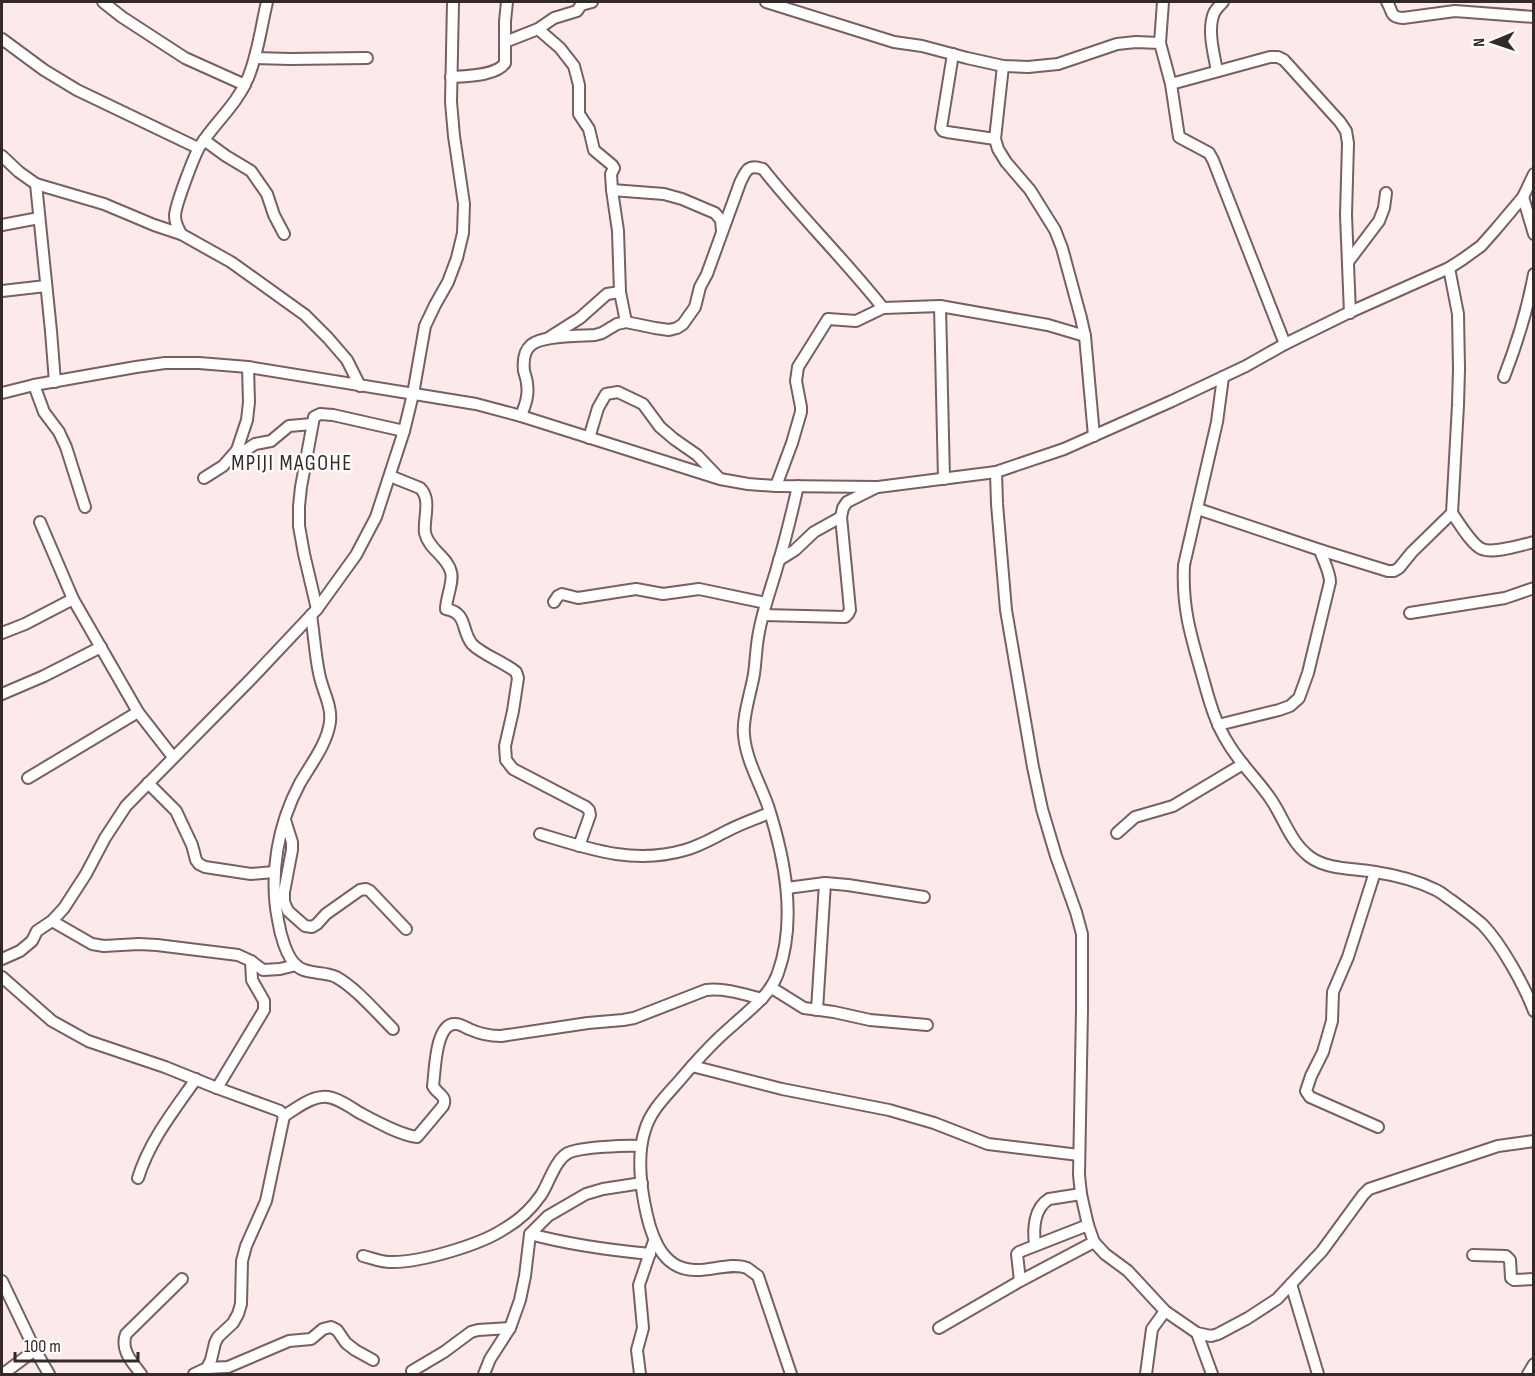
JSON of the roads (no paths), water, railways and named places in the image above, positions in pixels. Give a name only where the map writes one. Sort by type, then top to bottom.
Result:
[{"type":"street","points":[[103,2],[185,58],[245,85]]},
{"type":"street","points":[[181,234],[176,225],[175,213],[201,144],[245,85],[255,58],[267,2]]},
{"type":"street","points":[[2,959],[20,951],[32,941],[37,931],[52,921],[64,908],[126,806],[314,612],[356,555],[376,517],[414,393],[425,326],[448,282],[463,233],[464,204],[451,102],[453,2]]},
{"type":"street","points":[[451,78],[494,72],[505,63],[507,2]]},
{"type":"street","points":[[505,42],[538,28],[554,18],[577,10],[581,5],[592,2]]},
{"type":"street","points":[[766,2],[894,42],[922,46],[1003,66],[1028,67],[1058,64],[1117,44],[1160,43]]},
{"type":"street","points":[[1163,2],[1160,43],[1171,84],[1179,137],[1209,153],[1214,160],[1285,344]]},
{"type":"street","points":[[1217,71],[1212,23],[1214,14],[1223,2]]},
{"type":"street","points":[[1386,2],[1392,14],[1397,18],[1455,11],[1533,17]]},
{"type":"street","points":[[538,28],[560,48],[574,66],[579,85],[579,114],[589,129],[594,150],[614,168],[611,174],[612,190],[618,231],[620,292],[626,322]]},
{"type":"street","points":[[2,39],[44,70],[77,90],[201,144],[251,171],[267,194],[284,234]]},
{"type":"street","points":[[952,54],[941,128],[947,132],[995,139]]},
{"type":"street","points":[[1171,84],[1270,57],[1278,57],[1284,60],[1340,122],[1346,131],[1348,143],[1346,215],[1350,313]]},
{"type":"street","points":[[255,58],[367,58]]},
{"type":"street","points":[[1003,66],[995,139],[1006,162],[1030,190],[1055,230],[1062,248],[1085,336],[1094,436]]},
{"type":"street","points":[[2,156],[36,184],[104,204],[181,234],[231,262],[305,315],[347,360],[360,386]]},
{"type":"street","points":[[547,339],[595,335],[626,322],[669,330],[683,324],[695,307],[700,287],[745,172],[749,168],[756,167],[763,169],[802,217],[834,249],[883,308]]},
{"type":"street","points":[[2,393],[136,367],[165,363],[199,363],[248,367],[476,404],[720,479],[748,484],[878,487],[996,472],[1064,449],[1094,436],[1246,366],[1285,344],[1380,298],[1449,268],[1481,246],[1517,206],[1533,174]]},
{"type":"street","points":[[36,184],[55,382]]},
{"type":"street","points":[[612,190],[664,194],[708,209],[721,220],[722,231]]},
{"type":"street","points":[[1348,262],[1378,220],[1384,208],[1386,193]]},
{"type":"street","points":[[1523,197],[1533,234]]},
{"type":"street","points":[[2,225],[39,218]]},
{"type":"street","points":[[1449,268],[1458,314],[1459,369],[1452,513],[1475,544],[1483,550],[1533,542]]},
{"type":"street","points":[[1504,377],[1520,334],[1529,302],[1533,274]]},
{"type":"street","points":[[2,291],[46,286]]},
{"type":"street","points":[[521,416],[528,397],[524,364],[526,352],[530,346],[547,339],[580,318],[607,294],[620,292]]},
{"type":"street","points":[[777,486],[801,412],[796,381],[798,368],[828,320],[856,321],[883,308],[940,306],[1048,324],[1085,336]]},
{"type":"street","points":[[940,306],[944,479]]},
{"type":"street","points":[[204,478],[223,466],[237,450],[247,420],[248,367]]},
{"type":"street","points":[[1223,377],[1217,422],[1184,565],[1185,606],[1189,628],[1218,726],[1228,745],[1259,782],[1294,840],[1310,857],[1322,864],[1375,872],[1437,890],[1483,926],[1497,943],[1531,996],[1533,1011]]},
{"type":"street","points":[[34,385],[44,412],[59,432],[66,447],[85,507]]},
{"type":"street","points":[[589,438],[598,408],[606,394],[618,393],[643,404],[660,427],[698,455],[720,479]]},
{"type":"street","points":[[393,1029],[344,982],[332,975],[304,970],[296,965],[281,935],[275,906],[274,872],[279,839],[285,820],[299,786],[326,738],[330,723],[330,708],[319,674],[314,612],[299,526],[298,506],[312,423],[316,415],[333,414],[404,431]]},
{"type":"street","points":[[237,450],[246,450],[255,444],[271,441],[289,426],[312,423]]},
{"type":"street","points":[[996,472],[1006,610],[1033,766],[1042,809],[1082,934],[1082,1078],[1078,1155],[1081,1194],[1094,1242],[1105,1254],[1128,1271],[1165,1311],[1197,1333],[1211,1336],[1231,1328],[1277,1299],[1322,1251],[1363,1195],[1370,1189],[1498,1146],[1533,1141]]},
{"type":"street","points":[[390,476],[420,488],[424,492],[426,498],[425,533],[434,550],[448,564],[452,572],[446,609],[456,611],[473,645],[516,672],[518,678],[505,746],[506,760],[513,769],[589,810],[590,815],[579,846]]},
{"type":"street","points":[[791,1374],[758,1276],[747,1268],[737,1266],[685,1269],[670,1261],[661,1252],[654,1241],[644,1202],[641,1146],[649,1119],[658,1106],[723,1033],[772,988],[785,945],[787,888],[770,813],[749,757],[744,725],[759,631],[780,560],[798,486]]},
{"type":"street","points":[[763,615],[845,617],[848,614],[850,610],[841,517],[843,508],[847,502],[878,487]]},
{"type":"street","points":[[1198,510],[1388,571],[1399,568],[1452,513]]},
{"type":"street","points":[[780,560],[795,550],[814,532],[841,517]]},
{"type":"street","points":[[40,522],[73,599],[138,712],[173,757]]},
{"type":"street","points":[[1218,726],[1279,710],[1290,706],[1299,698],[1308,673],[1330,582],[1320,550]]},
{"type":"street","points":[[1410,613],[1505,598],[1533,588]]},
{"type":"street","points":[[554,602],[562,594],[578,598],[636,589],[663,594],[699,589],[766,603]]},
{"type":"street","points":[[2,633],[25,624],[73,599]]},
{"type":"street","points":[[2,694],[101,647]]},
{"type":"street","points":[[28,778],[138,712]]},
{"type":"street","points":[[1117,833],[1135,818],[1173,806],[1243,764]]},
{"type":"street","points":[[148,783],[176,811],[199,864],[250,874],[274,872]]},
{"type":"street","points":[[540,834],[609,854],[640,857],[686,850],[770,813]]},
{"type":"street","points":[[285,820],[292,842],[284,892],[284,902],[288,911],[306,926],[312,927],[360,890],[366,889],[406,929]]},
{"type":"street","points":[[1375,872],[1348,957],[1333,992],[1332,1021],[1323,1052],[1306,1091],[1310,1097],[1378,1127]]},
{"type":"street","points":[[787,888],[825,883],[924,897]]},
{"type":"street","points":[[817,1010],[825,883]]},
{"type":"street","points":[[52,921],[92,944],[104,946],[157,945],[238,955],[263,970],[296,965]]},
{"type":"street","points":[[217,1088],[264,1010],[264,1001],[252,980],[251,961]]},
{"type":"street","points":[[2,977],[52,1021],[88,1041],[165,1066],[280,1111],[284,1116],[266,1201],[246,1246],[242,1261],[241,1304],[238,1314],[233,1323],[214,1343],[207,1368]]},
{"type":"street","points":[[772,988],[804,1008],[870,1020],[927,1025]]},
{"type":"street","points":[[284,1116],[313,1099],[324,1096],[339,1101],[384,1125],[417,1137],[445,1102],[433,1086],[437,1046],[448,1025],[457,1024],[489,1036],[501,1036],[634,1018],[706,990],[717,989],[762,999]]},
{"type":"street","points":[[692,1066],[782,1089],[889,1110],[934,1123],[988,1144],[1078,1155]]},
{"type":"street","points":[[138,1178],[150,1146],[196,1079]]},
{"type":"street","points":[[363,1256],[387,1262],[410,1261],[479,1241],[504,1230],[524,1214],[541,1195],[561,1159],[569,1153],[615,1146],[641,1146]]},
{"type":"street","points":[[484,1374],[490,1359],[510,1328],[520,1300],[530,1234],[548,1216],[586,1194],[642,1183]]},
{"type":"street","points":[[1035,1244],[1034,1224],[1045,1202],[1049,1199],[1081,1194]]},
{"type":"street","points":[[1020,1281],[1017,1254],[1035,1244],[1088,1225]]},
{"type":"street","points":[[530,1234],[604,1250],[650,1254]]},
{"type":"street","points":[[640,1374],[638,1350],[643,1328],[639,1285],[654,1241]]},
{"type":"street","points":[[939,1328],[1094,1242]]},
{"type":"street","points":[[1473,1256],[1506,1256],[1510,1260],[1511,1278],[1514,1280],[1533,1279]]},
{"type":"street","points":[[141,1374],[126,1352],[123,1341],[126,1334],[182,1279]]},
{"type":"street","points":[[2,1281],[49,1374]]},
{"type":"street","points":[[1291,1284],[1318,1374]]},
{"type":"street","points":[[1146,1374],[1152,1329],[1165,1311]]},
{"type":"street","points":[[194,1374],[207,1368],[228,1367],[289,1341],[310,1339],[331,1327],[337,1330],[346,1343],[355,1350],[374,1360]]},
{"type":"street","points":[[412,1371],[471,1332],[510,1328]]},
{"type":"street","points":[[1197,1333],[1212,1374]]},
{"type":"street","points":[[3,1374],[35,1350]]},
{"type":"street","points":[[1528,1374],[1533,1364]]},
{"type":"district","name":"MPIJI MAGOHE","points":[[292,463]]}]
